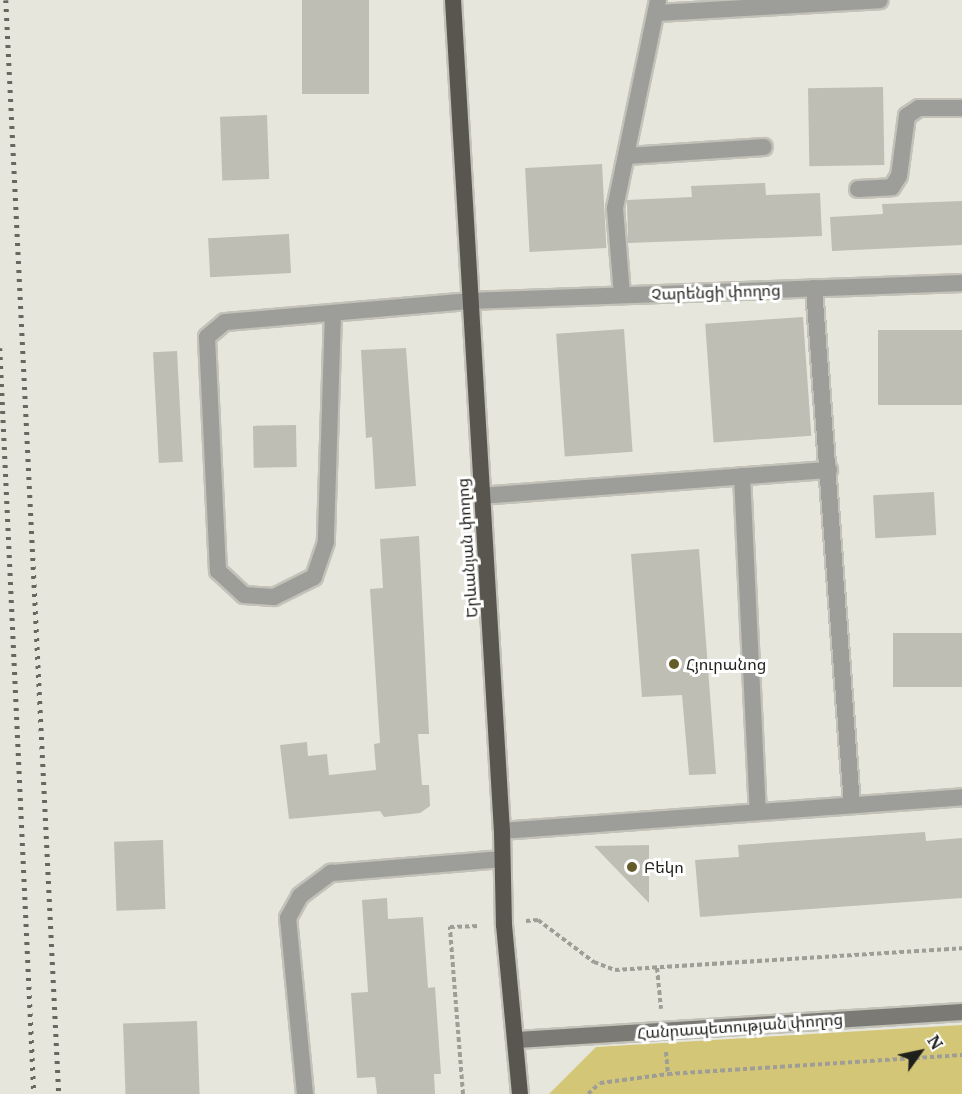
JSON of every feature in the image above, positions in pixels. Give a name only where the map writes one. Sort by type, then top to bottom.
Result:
[{"type":"highway","name":"Երևանյան փողոց","points":[[453,0],[502,831],[500,859],[504,925],[517,1040],[520,1094]]},
{"type":"main road","name":"Հանրապետության փողոց","points":[[517,1040],[962,1012]]},
{"type":"street","points":[[622,295],[615,208],[628,156],[658,7],[880,0]]},
{"type":"street","points":[[858,189],[892,187],[899,176],[907,116],[919,108],[962,108]]},
{"type":"street","points":[[628,156],[764,147]]},
{"type":"street","name":"Չարենցի փողոց","points":[[333,313],[326,542],[314,577],[273,597],[244,595],[218,571],[207,338],[225,322],[469,301],[962,283]]},
{"type":"street","points":[[814,288],[852,806]]},
{"type":"street","points":[[481,496],[829,470]]},
{"type":"street","points":[[742,476],[758,812]]},
{"type":"street","points":[[502,831],[962,797]]},
{"type":"street","points":[[305,1094],[288,918],[300,896],[332,873],[500,859]]},
{"type":"path","points":[[463,1094],[450,927],[504,925],[538,920],[594,962],[615,970],[962,948]]},
{"type":"path","points":[[588,1094],[600,1083],[668,1074],[962,1055]]},
{"type":"shaded area","points":[[962,1025],[962,1094],[549,1094],[596,1047]]},
{"type":"building","points":[[302,0],[369,0],[369,94],[302,94]]},
{"type":"building","points":[[883,87],[884,165],[809,166],[808,88]]},
{"type":"building","points":[[267,115],[269,179],[222,181],[220,117]]},
{"type":"building","points":[[602,164],[606,248],[530,252],[525,168]]},
{"type":"building","points":[[765,183],[766,195],[820,193],[822,236],[628,243],[627,200],[692,197],[691,186]]},
{"type":"building","points":[[962,201],[962,245],[832,251],[830,217],[883,214],[882,204]]},
{"type":"building","points":[[289,234],[291,273],[210,277],[208,238]]},
{"type":"building","points":[[803,317],[811,436],[714,443],[705,324]]},
{"type":"building","points":[[624,329],[633,452],[565,456],[556,334]]},
{"type":"building","points":[[878,330],[962,330],[962,405],[878,405]]},
{"type":"building","points":[[406,348],[416,486],[375,489],[372,437],[366,438],[361,350]]},
{"type":"building","points":[[177,351],[183,462],[159,463],[153,352]]},
{"type":"building","points":[[296,425],[297,467],[254,468],[253,426]]},
{"type":"building","points":[[934,492],[936,535],[875,538],[873,495]]},
{"type":"building","points":[[419,536],[429,734],[418,734],[422,785],[429,785],[430,806],[420,813],[384,817],[380,811],[289,819],[280,745],[307,742],[308,756],[327,754],[329,775],[376,770],[374,744],[380,743],[370,589],[383,588],[380,539]]},
{"type":"building","name":"Հյուրանոց","points":[[699,549],[716,774],[689,775],[682,695],[642,697],[631,554]]},
{"type":"building","points":[[893,633],[962,633],[962,687],[893,687]]},
{"type":"building","points":[[925,832],[926,841],[962,838],[962,898],[700,917],[695,860],[739,857],[738,845]]},
{"type":"building","points":[[163,840],[165,909],[116,911],[114,842]]},
{"type":"building","name":"Բեկո","points":[[649,845],[649,903],[594,846]]},
{"type":"building","points":[[387,898],[388,919],[423,917],[428,988],[435,987],[441,1074],[434,1074],[435,1094],[377,1094],[375,1077],[357,1078],[351,993],[368,992],[362,900]]},
{"type":"building","points":[[197,1021],[200,1094],[126,1094],[123,1024]]},
{"type":"railway","points":[[6,0],[59,1094]]},
{"type":"railway","points":[[0,348],[34,1094]]},
{"type":"place","name":"Հյուրանոց","points":[[674,664]]},
{"type":"place","name":"Բեկո","points":[[632,867]]}]
